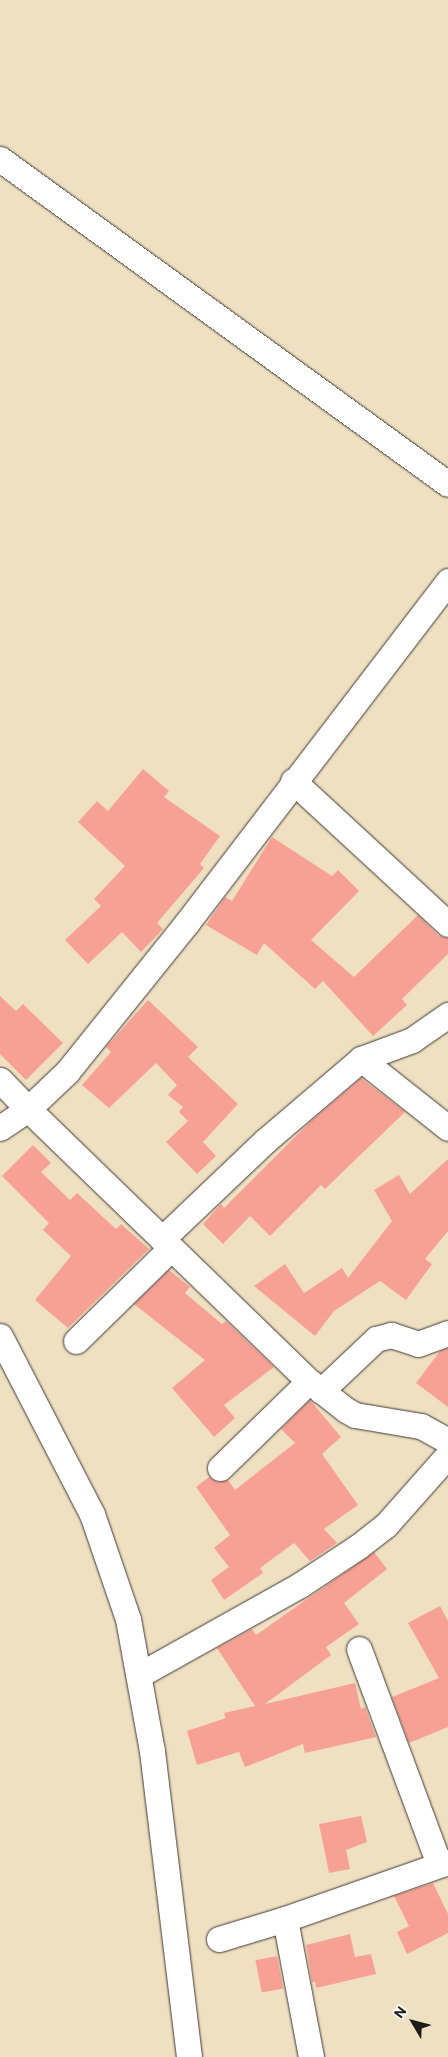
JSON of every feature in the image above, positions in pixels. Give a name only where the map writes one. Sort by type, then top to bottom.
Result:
[{"type":"street","points":[[0,159],[448,484]]},
{"type":"street","points":[[0,1128],[28,1109],[67,1072],[448,581]]},
{"type":"street","points":[[293,782],[448,924]]},
{"type":"street","points":[[76,1341],[265,1141],[361,1059],[412,1040],[448,1015]]},
{"type":"street","points":[[361,1059],[448,1128]]},
{"type":"street","points":[[0,1080],[315,1386],[355,1415],[420,1426],[448,1441]]},
{"type":"street","points":[[220,1468],[315,1386],[376,1339],[391,1335],[418,1344],[448,1333]]},
{"type":"street","points":[[0,1336],[92,1514],[128,1619],[152,1751],[189,2057]]},
{"type":"street","points":[[139,1674],[292,1589],[359,1546],[386,1525],[448,1455]]},
{"type":"street","points":[[219,1939],[285,1919],[444,1863],[358,1649]]},
{"type":"street","points":[[285,1919],[311,2057]]},
{"type":"building","points":[[143,769],[169,791],[164,797],[220,836],[200,864],[204,868],[157,923],[163,929],[141,952],[122,932],[88,964],[65,940],[101,906],[94,899],[125,866],[78,822],[97,801],[108,811]]},
{"type":"building","points":[[272,837],[332,876],[338,870],[359,891],[311,940],[354,977],[418,915],[438,935],[448,939],[448,954],[402,999],[407,1005],[373,1036],[323,981],[315,989],[264,943],[257,955],[206,925],[225,897],[232,901]]},
{"type":"building","points":[[0,996],[16,1011],[23,1004],[63,1043],[26,1080],[0,1054]]},
{"type":"building","points":[[148,1000],[198,1047],[188,1057],[238,1104],[203,1142],[216,1156],[197,1174],[166,1142],[188,1121],[179,1112],[183,1107],[168,1095],[177,1085],[156,1063],[109,1108],[82,1085],[111,1052],[106,1047]]},
{"type":"building","points":[[361,1078],[405,1112],[325,1189],[321,1185],[270,1236],[250,1216],[223,1244],[203,1224],[221,1204],[224,1208],[311,1121]]},
{"type":"building","points":[[33,1145],[51,1163],[41,1172],[70,1200],[77,1193],[116,1229],[121,1224],[149,1249],[68,1328],[35,1300],[71,1256],[43,1230],[49,1223],[2,1176]]},
{"type":"building","points":[[448,1159],[448,1231],[425,1259],[432,1264],[406,1300],[380,1281],[334,1311],[315,1336],[254,1286],[285,1264],[304,1293],[342,1268],[348,1278],[392,1221],[374,1190],[399,1175],[410,1194]]},
{"type":"building","points":[[169,1270],[190,1287],[185,1293],[222,1324],[226,1321],[274,1367],[224,1405],[235,1418],[214,1437],[172,1388],[205,1360],[134,1304]]},
{"type":"building","points":[[448,1348],[448,1407],[416,1383],[440,1351]]},
{"type":"building","points":[[310,1400],[341,1437],[322,1454],[358,1505],[324,1529],[337,1543],[310,1561],[294,1543],[260,1568],[263,1573],[224,1600],[211,1580],[229,1567],[214,1548],[230,1535],[196,1487],[209,1477],[217,1482],[228,1480],[235,1490],[295,1443],[281,1429]]},
{"type":"building","points":[[374,1552],[387,1569],[344,1603],[359,1624],[326,1647],[331,1655],[265,1704],[355,1683],[361,1709],[365,1707],[376,1737],[305,1753],[303,1744],[245,1767],[239,1752],[197,1765],[187,1731],[226,1718],[224,1713],[255,1706],[217,1648],[252,1629],[256,1635]]},
{"type":"building","points":[[440,1606],[448,1621],[448,1727],[409,1743],[392,1697],[439,1678],[408,1623]]},
{"type":"building","points":[[361,1816],[367,1842],[346,1850],[350,1869],[329,1873],[319,1824]]},
{"type":"building","points":[[433,1883],[448,1914],[448,1933],[407,1954],[397,1932],[409,1926],[394,1896]]},
{"type":"building","points":[[350,1934],[355,1957],[371,1954],[376,1974],[316,1988],[315,1982],[312,1982],[306,1945]]},
{"type":"building","points":[[277,1956],[283,1988],[262,1993],[255,1960]]}]
